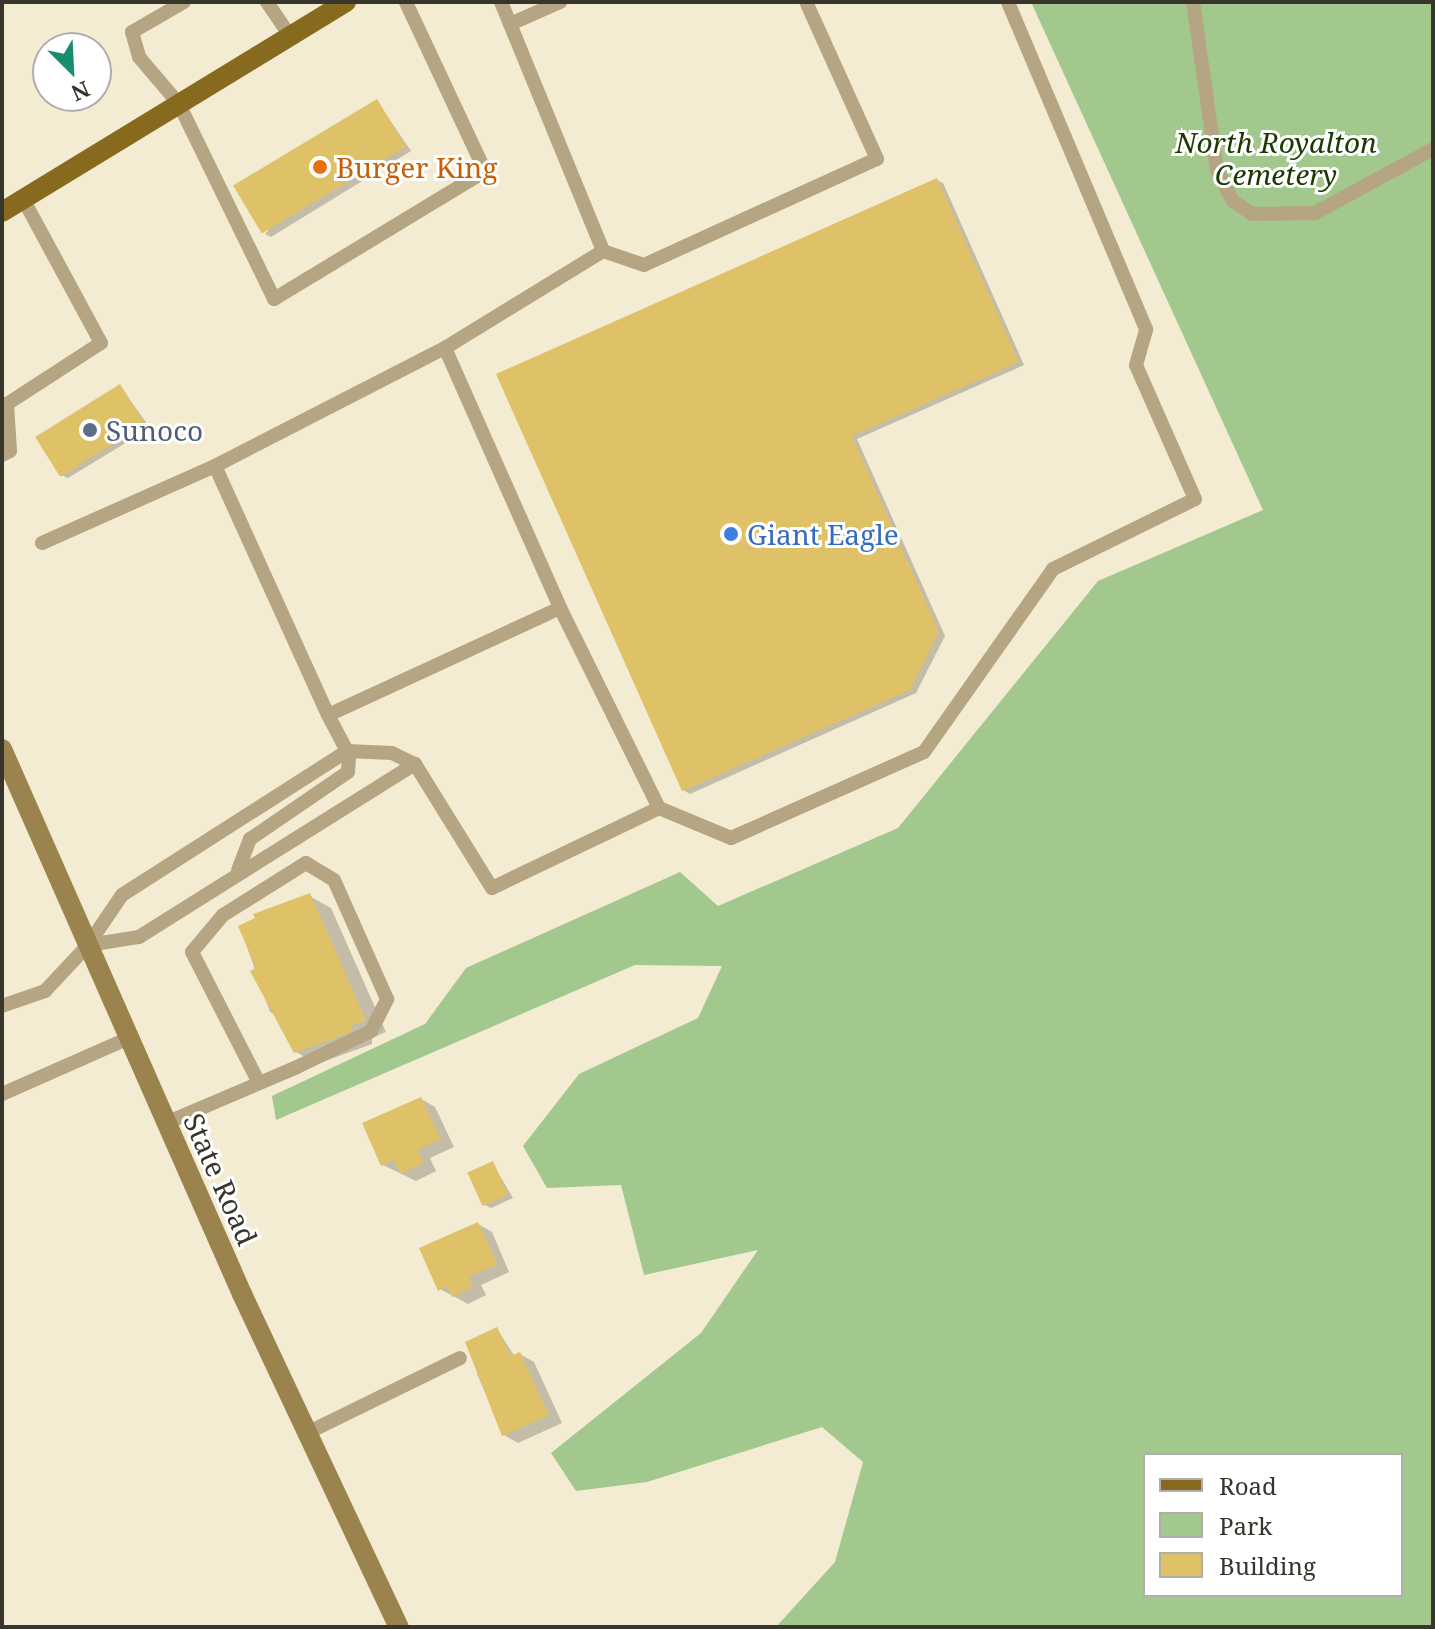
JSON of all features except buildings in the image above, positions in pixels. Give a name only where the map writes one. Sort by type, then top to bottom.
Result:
[{"type":"main road","points":[[2,212],[343,3]]},
{"type":"main road","name":"State Road","points":[[2,749],[166,1123],[399,1627]]},
{"type":"lane","points":[[184,2],[132,32],[139,57],[179,104],[274,299],[485,171],[406,2]]},
{"type":"lane","points":[[267,2],[290,36]]},
{"type":"lane","points":[[501,2],[603,251],[644,265],[877,159],[806,2]]},
{"type":"lane","points":[[510,24],[560,2]]},
{"type":"lane","points":[[445,348],[560,608],[659,808],[731,838],[924,752],[1053,569],[1195,499],[1136,365],[1146,329],[1008,2]]},
{"type":"lane","points":[[1193,2],[1217,170],[1233,201],[1252,214],[1315,213],[1433,149]]},
{"type":"lane","points":[[2,455],[10,451],[5,401],[101,343],[23,199]]},
{"type":"lane","points":[[42,543],[215,466],[445,348],[603,251]]},
{"type":"lane","points":[[215,466],[347,751],[343,778],[250,839],[238,870]]},
{"type":"lane","points":[[328,715],[560,608]]},
{"type":"lane","points":[[2,1006],[45,991],[88,945],[122,895],[347,751],[392,753],[415,764],[492,888],[659,808]]},
{"type":"lane","points":[[88,945],[139,937],[238,870],[415,764]]},
{"type":"lane","points":[[166,1123],[259,1083],[371,1031],[387,999],[334,880],[306,863],[223,915],[192,952],[259,1083]]},
{"type":"lane","points":[[2,1094],[129,1038]]},
{"type":"lane","points":[[309,1432],[460,1358]]},
{"type":"green space","name":"North Royalton Cemetery","points":[[1031,2],[1433,2],[1433,1627],[776,1627],[835,1562],[863,1462],[822,1427],[647,1482],[576,1491],[551,1453],[701,1333],[758,1250],[644,1275],[621,1185],[547,1188],[523,1146],[579,1074],[698,1018],[722,966],[635,965],[276,1120],[272,1096],[425,1024],[466,968],[680,872],[718,906],[898,828],[1098,581],[1263,510]]},
{"type":"place","name":"Burger King","points":[[320,167]]},
{"type":"place","name":"Sunoco","points":[[90,430]]},
{"type":"place","name":"Giant Eagle","points":[[731,534]]}]
